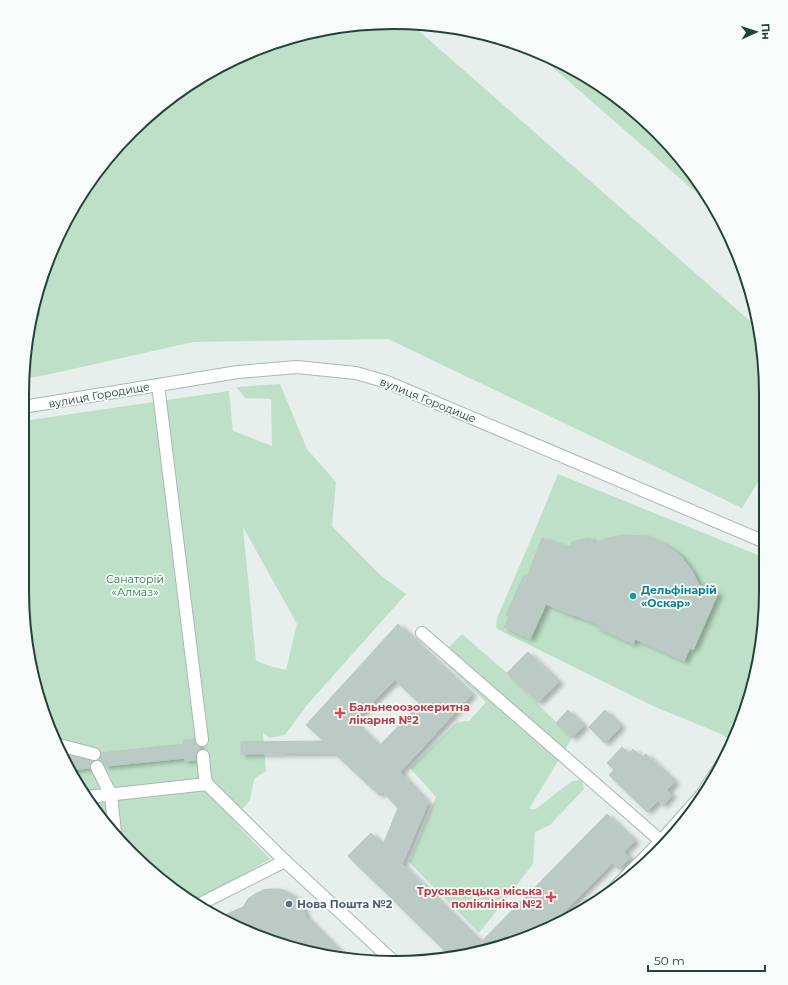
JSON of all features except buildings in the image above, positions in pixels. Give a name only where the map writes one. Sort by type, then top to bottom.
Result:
[{"type":"street","name":"вулиця Городище","points":[[29,406],[238,372],[297,367],[356,373],[387,382],[759,539]]},
{"type":"street","points":[[158,385],[202,740]]},
{"type":"street","points":[[422,633],[660,840]]},
{"type":"street","points":[[64,746],[94,754]]},
{"type":"street","points":[[203,756],[207,784],[285,861],[387,956]]},
{"type":"street","points":[[97,767],[111,795],[114,825]]},
{"type":"street","points":[[93,797],[207,784]]},
{"type":"street","points":[[204,902],[285,861]]},
{"type":"green space","points":[[394,29],[418,30],[752,323],[758,370],[759,480],[742,508],[388,339],[193,342],[30,378],[32,346],[41,300],[57,254],[78,211],[104,172],[136,136],[153,120],[172,104],[212,78],[254,57],[277,48],[300,41],[346,32]]},
{"type":"green space","points":[[549,64],[597,91],[635,120],[668,153],[684,172],[700,196]]},
{"type":"green space","name":"Санаторій «Алмаз»","points":[[280,384],[307,449],[336,482],[332,526],[380,575],[406,594],[307,705],[285,735],[270,738],[263,733],[266,771],[254,779],[250,800],[233,820],[270,859],[199,899],[172,881],[153,865],[136,849],[104,813],[78,774],[57,731],[48,708],[36,662],[30,615],[29,420],[229,391],[233,431],[272,446],[271,399],[245,398],[236,387]],"holes":[[[243,527],[297,624],[286,670],[256,661]]]},
{"type":"green space","points":[[558,474],[759,556],[759,591],[756,639],[747,685],[740,708],[727,739],[721,734],[653,706],[499,630],[496,627],[497,618]]},
{"type":"green space","points":[[462,634],[507,673],[572,738],[529,809],[536,809],[572,781],[582,780],[584,789],[550,825],[535,832],[533,864],[479,933],[409,862],[436,797],[410,768],[457,722],[469,721],[486,702],[439,657]]},
{"type":"place","name":"Дельфінарій «Оскар»","points":[[633,596]]},
{"type":"place","name":"Бальнеоозокеритна лікарня №2","points":[[340,713]]},
{"type":"place","name":"Трускавецька міська поліклініка №2","points":[[551,897]]},
{"type":"place","name":"Нова Пошта №2","points":[[289,904]]}]
